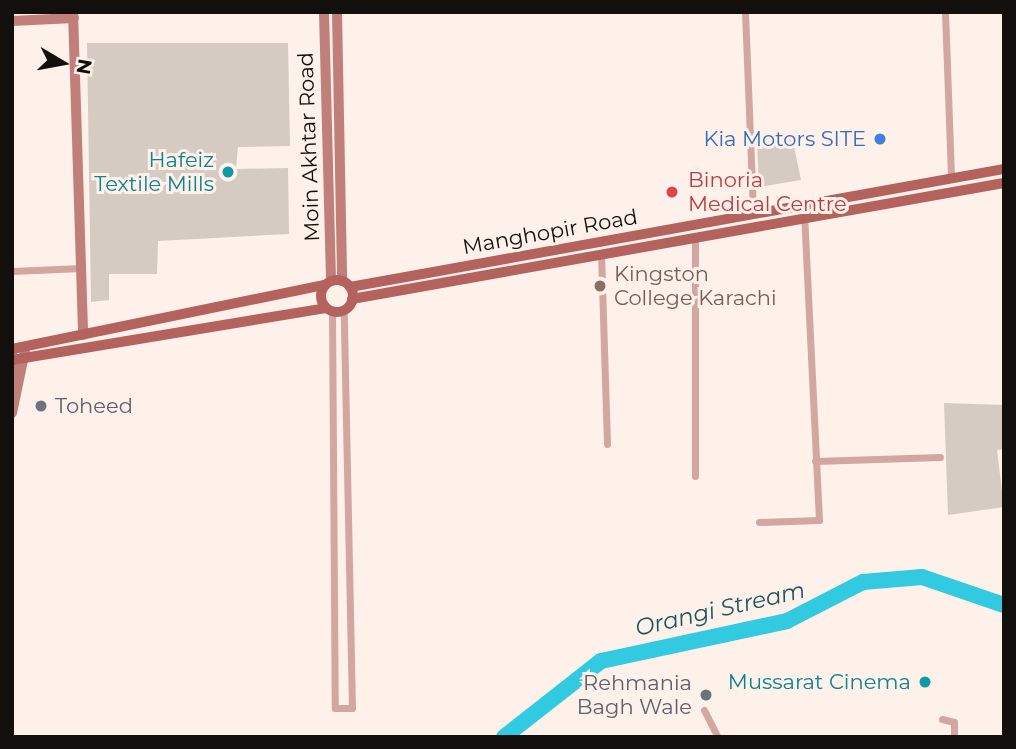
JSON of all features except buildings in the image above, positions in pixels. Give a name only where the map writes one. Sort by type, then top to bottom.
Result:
[{"type":"main road","points":[[12,21],[74,15],[83,335]]},
{"type":"main road","points":[[324,15],[337,15]]},
{"type":"main road","name":"Moin Akhtar Road","points":[[324,15],[337,283]]},
{"type":"main road","name":"Moin Akhtar Road","points":[[337,15],[337,283]]},
{"type":"main road","name":"Manghopir Road","points":[[13,356],[83,335],[337,283],[1004,169]]},
{"type":"main road","points":[[344,310],[352,299],[803,216],[1004,183]]},
{"type":"main road","points":[[329,309],[337,283],[352,299]]},
{"type":"main road","points":[[293,292],[301,300],[295,310]]},
{"type":"main road","name":"Manghopir Road","points":[[25,352],[295,310],[344,310]]},
{"type":"main road","points":[[12,413],[25,352]]},
{"type":"main road","points":[[12,376],[13,356]]},
{"type":"street","points":[[746,12],[753,214]]},
{"type":"street","points":[[945,12],[951,179]]},
{"type":"street","points":[[759,522],[820,520],[803,216]]},
{"type":"street","points":[[695,236],[695,476]]},
{"type":"street","points":[[601,253],[607,444]]},
{"type":"street","points":[[12,271],[81,268]]},
{"type":"street","points":[[329,309],[336,596],[335,708],[352,708],[344,310]]},
{"type":"street","points":[[815,461],[940,457]]},
{"type":"street","points":[[336,596],[349,596]]},
{"type":"street","points":[[704,710],[718,737]]},
{"type":"street","points":[[942,719],[954,722],[954,737]]},
{"type":"waterway","name":"Orangi Stream","points":[[504,737],[601,661],[787,621],[863,582],[922,577],[1004,605]]},
{"type":"place","name":"Kia Motors SITE","points":[[880,139]]},
{"type":"place","name":"Hafeiz Textile Mills","points":[[228,172]]},
{"type":"place","name":"Binoria Medical Centre","points":[[672,192]]},
{"type":"place","name":"Kingston College Karachi","points":[[600,286]]},
{"type":"place","name":"Toheed","points":[[41,406]]},
{"type":"place","name":"Mussarat Cinema","points":[[925,682]]},
{"type":"place","name":"Rehmania Bagh Wale","points":[[706,695]]}]
